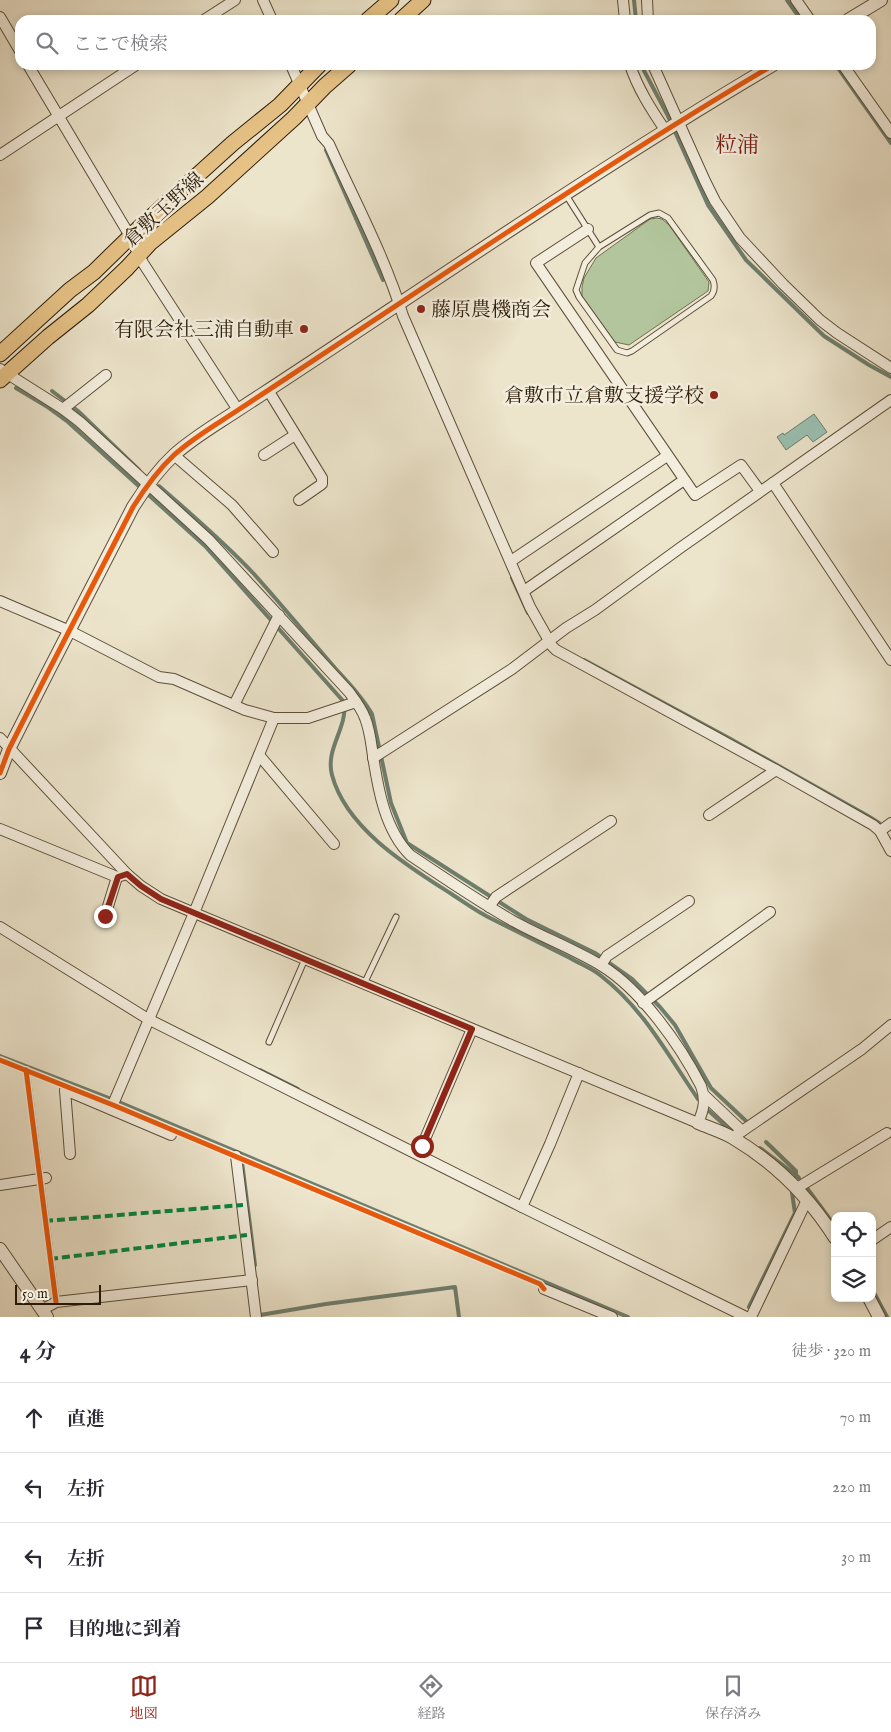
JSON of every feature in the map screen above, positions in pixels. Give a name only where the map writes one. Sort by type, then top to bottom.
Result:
[{"type":"main road","points":[[374,15],[391,0]]},
{"type":"main road","points":[[406,15],[423,0]]},
{"type":"main road","name":"倉敷玉野線","points":[[0,354],[70,290],[94,272],[233,144],[280,105],[314,70]]},
{"type":"main road","name":"倉敷玉野線","points":[[2,374],[88,305],[128,268],[150,243],[176,220],[207,197],[344,70]]},
{"type":"street","points":[[212,15],[235,0]]},
{"type":"street","points":[[263,0],[270,15]]},
{"type":"street","points":[[623,0],[624,15]]},
{"type":"street","points":[[646,0],[648,15]]},
{"type":"street","points":[[796,0],[806,15]]},
{"type":"street","points":[[856,15],[881,0]]},
{"type":"street","points":[[0,17],[15,42]]},
{"type":"street","points":[[31,70],[139,255],[238,410]]},
{"type":"street","points":[[0,155],[128,70]]},
{"type":"street","points":[[293,70],[322,136],[329,144],[372,239],[406,324],[524,592],[549,641],[556,650],[873,825],[884,828],[891,851]]},
{"type":"street","points":[[632,70],[650,108],[672,125],[695,161],[715,200],[740,238],[820,320],[837,334],[891,368]]},
{"type":"street","points":[[655,70],[674,114],[672,125]]},
{"type":"street","points":[[0,773],[10,749],[133,507],[144,490],[174,455],[268,390],[566,194],[672,125],[764,70]]},
{"type":"street","points":[[847,70],[891,133]]},
{"type":"street","points":[[588,229],[536,263],[695,495],[741,465],[760,491]]},
{"type":"street","points":[[2,374],[67,405],[144,490],[209,540],[349,705],[365,717],[378,756],[390,824],[403,848],[410,855],[492,902],[604,961],[629,988],[648,999],[704,1094],[755,1153],[796,1188],[822,1216],[831,1231]]},
{"type":"street","points":[[67,405],[106,375]]},
{"type":"street","points":[[268,390],[322,478],[322,484],[299,500]]},
{"type":"street","points":[[378,756],[504,674],[566,628],[595,610],[760,491],[891,400]]},
{"type":"street","points":[[264,455],[295,435]]},
{"type":"street","points":[[174,455],[232,506],[273,552]]},
{"type":"street","points":[[511,561],[667,456]]},
{"type":"street","points":[[524,592],[684,480]]},
{"type":"street","points":[[773,483],[891,660]]},
{"type":"street","points":[[0,602],[70,632],[159,677],[174,679],[234,705],[274,718],[308,718],[349,705]]},
{"type":"street","points":[[234,705],[276,620]]},
{"type":"street","points":[[111,1109],[274,718]]},
{"type":"street","points":[[0,738],[122,875]]},
{"type":"street","points":[[259,755],[334,844]]},
{"type":"street","points":[[709,815],[776,770]]},
{"type":"street","points":[[492,902],[611,820]]},
{"type":"street","points":[[0,829],[122,875],[161,899],[698,1123],[737,1134],[862,1049],[891,1025]]},
{"type":"street","points":[[105,916],[122,875]]},
{"type":"street","points":[[604,961],[689,901]]},
{"type":"street","points":[[648,999],[770,912]]},
{"type":"street","points":[[0,927],[150,1016],[746,1317]]},
{"type":"street","points":[[422,1146],[472,1029]]},
{"type":"street","points":[[523,1204],[579,1073]]},
{"type":"street","points":[[70,1154],[65,1090],[171,1135]]},
{"type":"street","points":[[698,1123],[705,1109],[704,1094]]},
{"type":"street","points":[[796,1188],[887,1133]]},
{"type":"street","points":[[236,1156],[256,1317]]},
{"type":"street","points":[[0,1185],[46,1178]]},
{"type":"street","points":[[751,1317],[807,1200]]},
{"type":"street","points":[[876,1237],[891,1228]]},
{"type":"street","points":[[0,1249],[45,1314],[56,1302],[252,1280]]},
{"type":"street","points":[[544,1289],[612,1317]]},
{"type":"street","points":[[871,1302],[879,1317]]},
{"type":"lane","points":[[566,194],[600,247]]},
{"type":"lane","points":[[659,213],[668,218],[713,280],[714,293],[627,353],[617,350],[576,290],[585,263],[600,247],[650,215],[659,213]]},
{"type":"lane","points":[[364,984],[396,917]]},
{"type":"lane","points":[[269,1042],[305,959]]},
{"type":"shaded area","points":[[650,219],[662,219],[669,225],[709,282],[708,291],[629,345],[615,342],[582,296],[584,278],[596,258]]},
{"type":"shaded area","points":[[814,414],[827,432],[813,442],[807,435],[786,450],[777,437],[783,433],[784,435]]},
{"type":"waterway","points":[[634,0],[636,15]]},
{"type":"waterway","points":[[787,0],[798,15]]},
{"type":"waterway","points":[[644,70],[667,114],[708,205],[746,260],[824,336],[891,377]]},
{"type":"waterway","points":[[840,70],[891,143]]},
{"type":"waterway","points":[[326,150],[383,280]]},
{"type":"waterway","points":[[16,388],[68,422],[205,546],[344,702],[343,721],[331,756],[332,775],[339,794],[350,812],[364,828],[397,857],[476,910],[600,975],[616,988],[642,1017],[698,1099]]},
{"type":"waterway","points":[[52,391],[78,411],[139,470]]},
{"type":"waterway","points":[[159,486],[243,562],[352,686],[367,706],[372,714],[391,803],[407,843],[526,919],[595,953],[632,979],[675,1025],[711,1088],[746,1121]]},
{"type":"waterway","points":[[512,578],[528,613]]},
{"type":"waterway","points":[[584,660],[868,816],[879,823],[882,828]]},
{"type":"waterway","points":[[0,1056],[114,1100],[628,1317]]},
{"type":"waterway","points":[[260,1070],[298,1089]]},
{"type":"waterway","points":[[28,1071],[58,1302]]},
{"type":"waterway","points":[[709,1111],[730,1130]]},
{"type":"waterway","points":[[766,1142],[796,1171],[796,1175],[799,1178]]},
{"type":"waterway","points":[[760,1148],[796,1175],[795,1178]]},
{"type":"waterway","points":[[241,1154],[255,1265]]},
{"type":"waterway","points":[[807,1188],[831,1221]]},
{"type":"waterway","points":[[749,1307],[795,1213],[792,1193]]},
{"type":"waterway","points":[[260,1315],[326,1304],[455,1287],[459,1317]]},
{"type":"waterway","points":[[876,1296],[887,1317]]},
{"type":"marked path","points":[[419,1156],[423,1149],[422,1146]]},
{"type":"marked path","points":[[45,1221],[243,1205]]},
{"type":"marked path","points":[[50,1259],[247,1235]]},
{"type":"cycle path","points":[[0,773],[9,749],[133,507],[152,479],[174,455],[189,442],[570,191],[765,70]]},
{"type":"cycle path","points":[[0,1060],[113,1105],[540,1284],[544,1289]]},
{"type":"cycle path","points":[[26,1070],[56,1302]]},
{"type":"place","name":"藤原農機商会","points":[[421,309]]},
{"type":"place","name":"有限会社三浦自動車","points":[[304,329]]},
{"type":"place","name":"倉敷市立倉敷支援学校","points":[[714,395]]},
{"type":"district","name":"粒浦","points":[[737,144]]},
{"type":"route","points":[[105,916],[118,877],[127,874],[161,899],[472,1029],[422,1146]]}]
